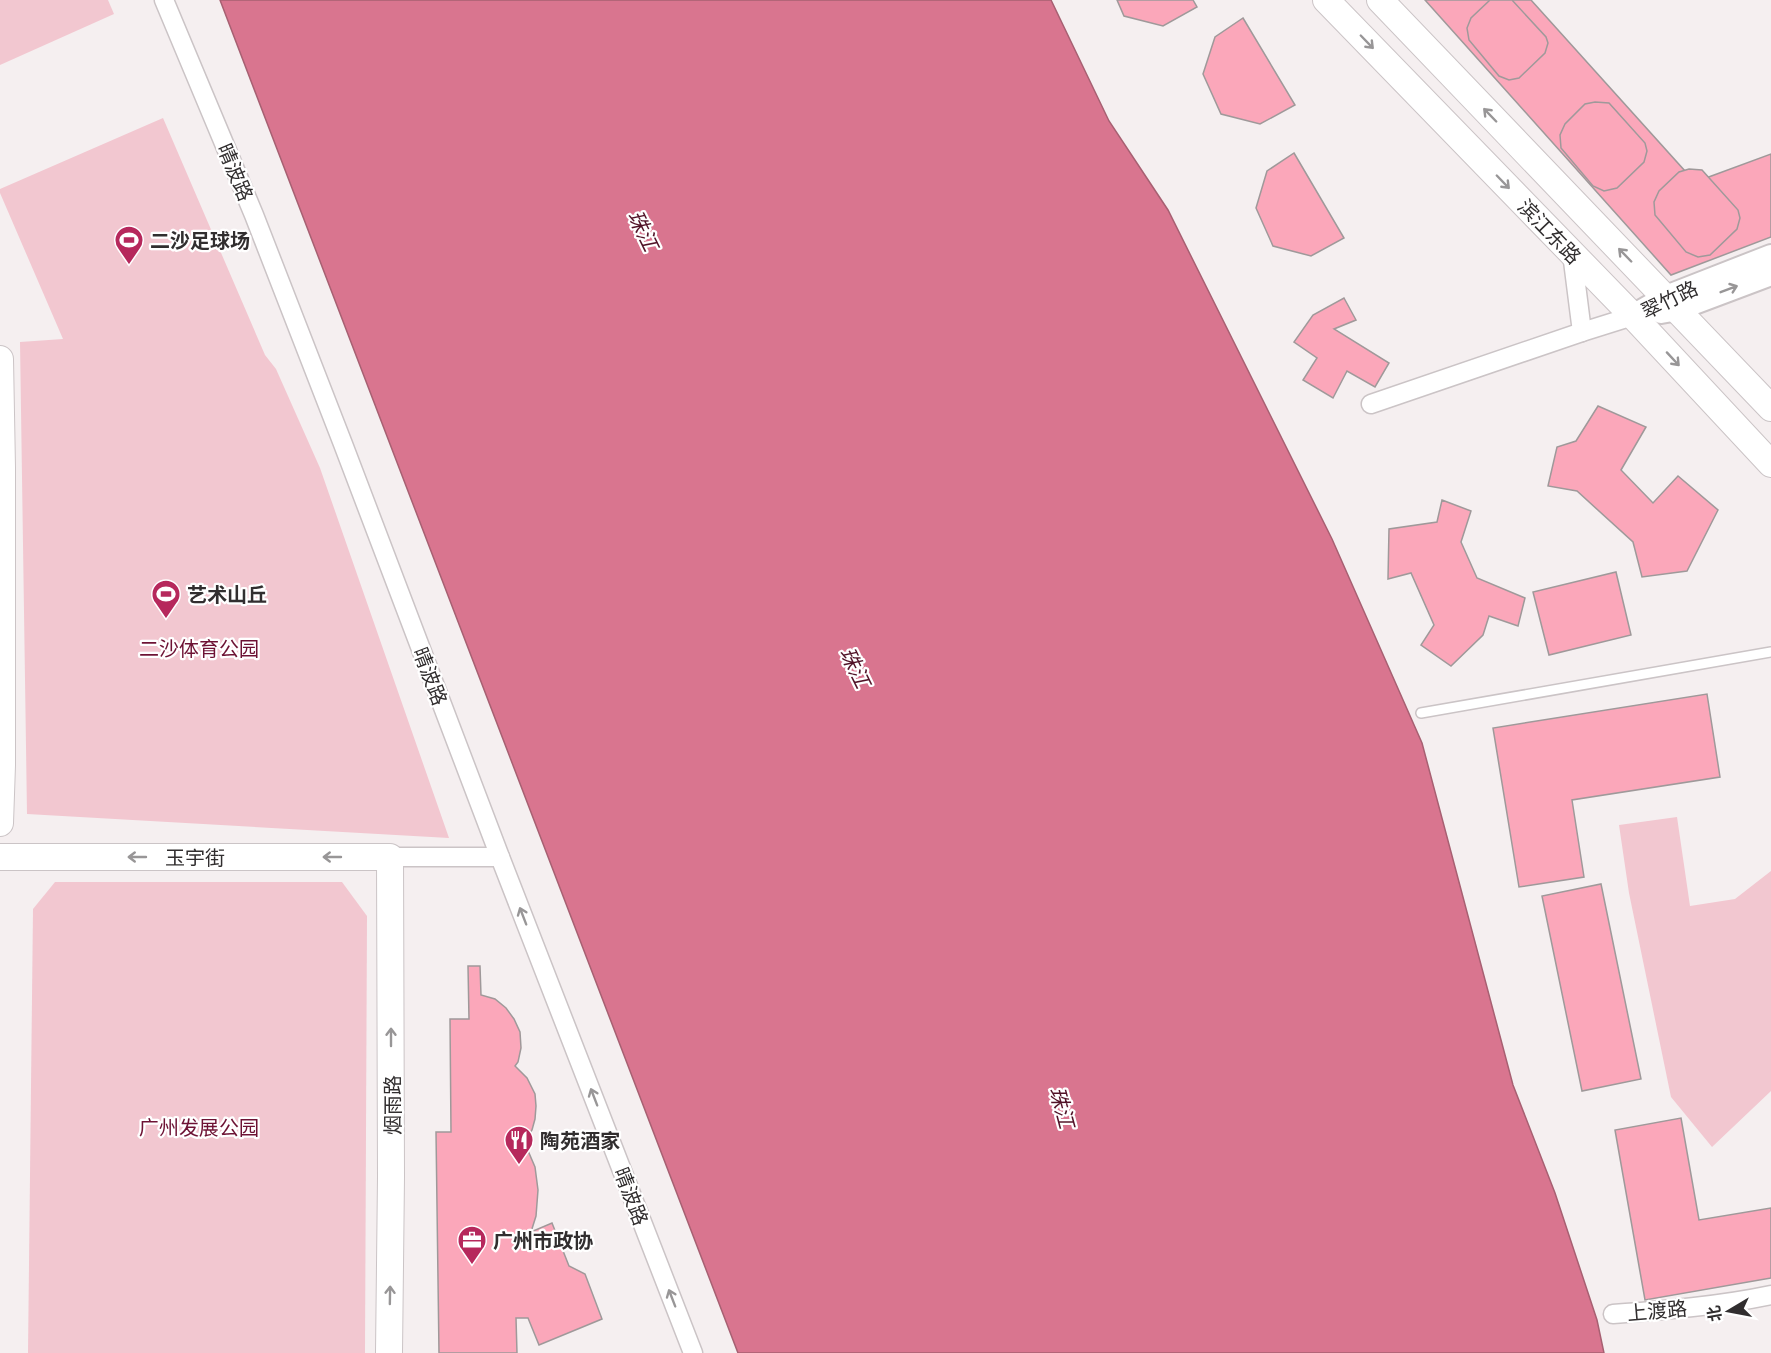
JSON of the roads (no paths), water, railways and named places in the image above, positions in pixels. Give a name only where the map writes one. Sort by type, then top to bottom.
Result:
[{"type":"main road","name":"滨江东路","points":[[1326,0],[1633,316],[1771,464]]},
{"type":"main road","name":"滨江东路","points":[[1380,0],[1771,408]]},
{"type":"main road","points":[[0,359],[2,765],[0,823]]},
{"type":"main road","name":"玉宇街","points":[[0,857],[390,857]]},
{"type":"main road","name":"烟雨路","points":[[389,1353],[392,1177],[390,857]]},
{"type":"street","name":"晴波路","points":[[164,0],[258,226],[348,455],[500,857],[693,1353]]},
{"type":"street","points":[[1572,253],[1582,332]]},
{"type":"street","name":"翠竹路","points":[[1672,303],[1771,256]]},
{"type":"street","name":"翠竹路","points":[[1633,316],[1771,274]]},
{"type":"street","points":[[1371,404],[1633,316]]},
{"type":"street","points":[[390,857],[500,857]]},
{"type":"street","name":"上渡路","points":[[1613,1314],[1725,1304],[1771,1295]]},
{"type":"lane","points":[[1421,713],[1771,652]]},
{"type":"water","name":"珠江","points":[[220,0],[1051,0],[1109,121],[1168,210],[1332,539],[1422,743],[1513,1085],[1555,1193],[1597,1320],[1604,1353],[738,1353]]},
{"type":"place","name":"二沙足球场","points":[[129,266]]},
{"type":"place","name":"艺术山丘","points":[[166,620]]},
{"type":"place","name":"陶苑酒家","points":[[519,1166]]},
{"type":"place","name":"广州市政协","points":[[472,1266]]},
{"type":"park label","name":"二沙体育公园","points":[[199,648]]},
{"type":"park label","name":"广州发展公园","points":[[199,1127]]}]
